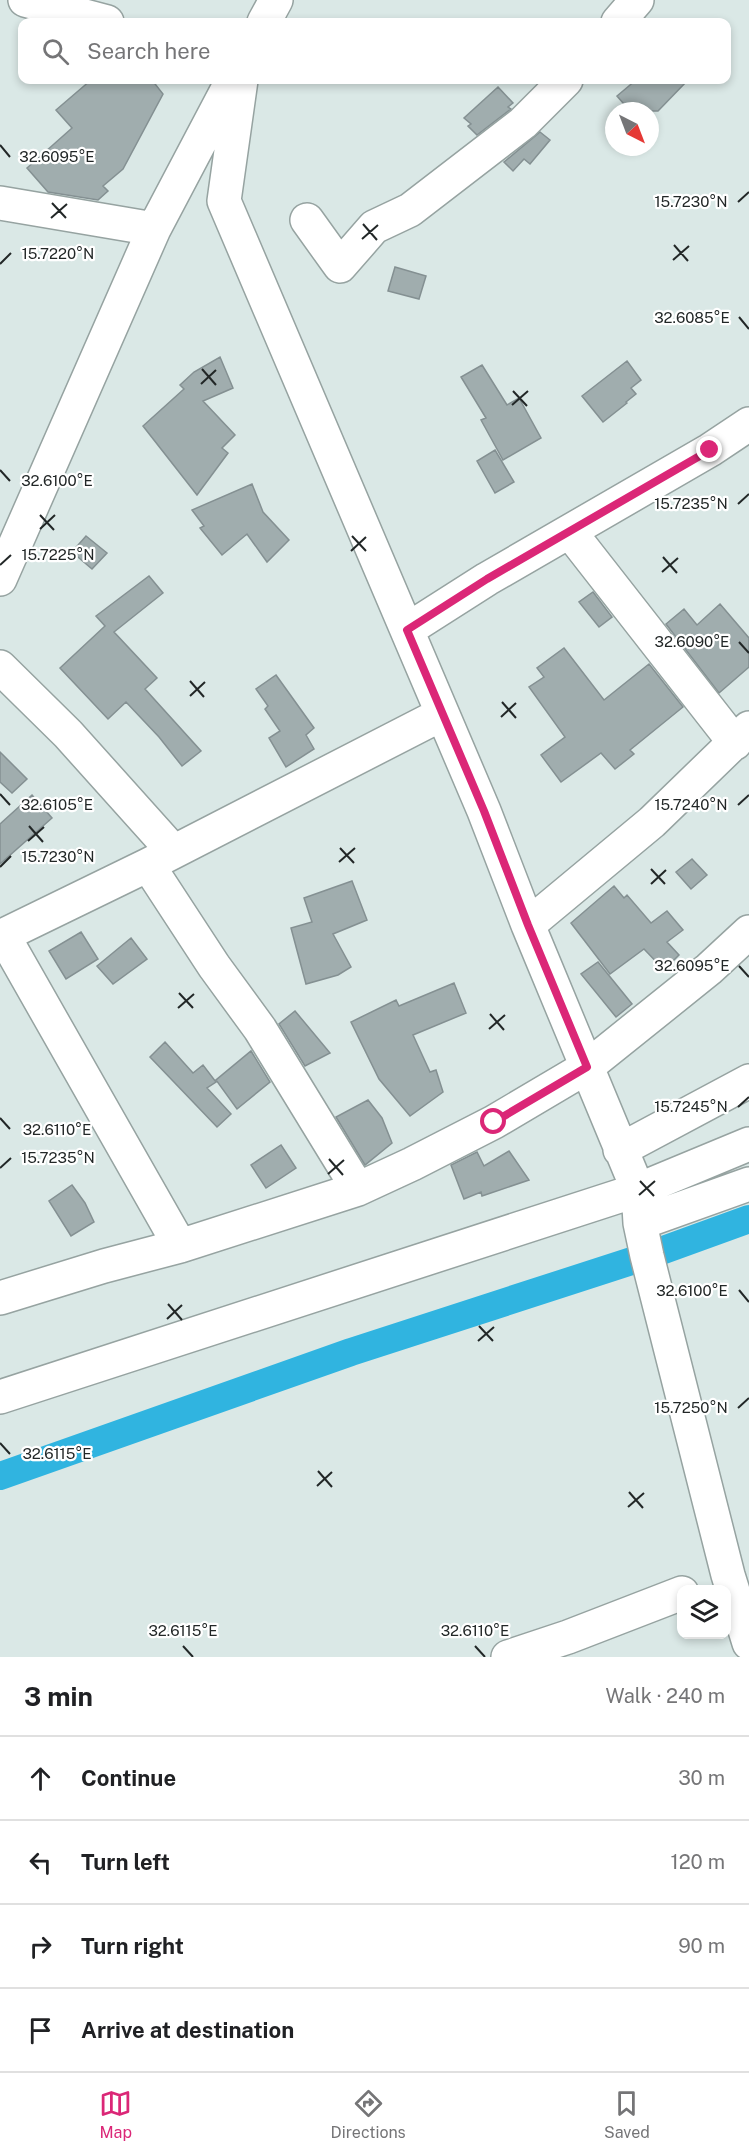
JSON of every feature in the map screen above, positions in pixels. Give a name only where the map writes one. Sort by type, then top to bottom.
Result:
[{"type":"street","points":[[25,0],[92,18]]},
{"type":"street","points":[[266,18],[276,0]]},
{"type":"street","points":[[621,18],[637,0]]},
{"type":"street","points":[[0,579],[154,229],[231,84]]},
{"type":"street","points":[[240,84],[224,201],[484,811],[528,925],[638,1190],[640,1223],[728,1575],[749,1643]]},
{"type":"street","points":[[307,220],[340,266],[374,227],[410,210],[523,123],[562,84]]},
{"type":"street","points":[[0,203],[154,229]]},
{"type":"street","points":[[407,630],[487,579],[710,450],[749,424]]},
{"type":"street","points":[[528,925],[652,822],[742,735],[570,531]]},
{"type":"street","points":[[0,668],[68,734],[161,858],[214,966],[260,1029],[358,1189]]},
{"type":"street","points":[[180,1246],[2,936],[161,858],[442,714]]},
{"type":"street","points":[[0,1298],[104,1266],[180,1246],[358,1189],[412,1164],[494,1122],[587,1067],[709,969],[749,932]]},
{"type":"street","points":[[620,1150],[749,1081]]},
{"type":"street","points":[[0,1397],[638,1190],[749,1144]]},
{"type":"street","points":[[640,1223],[749,1184]]},
{"type":"street","points":[[704,1585],[728,1575]]},
{"type":"street","points":[[508,1657],[568,1637],[677,1595]]},
{"type":"building","points":[[86,84],[155,84],[163,94],[123,169],[103,186],[108,191],[98,200],[48,192],[27,168],[72,128],[56,110]]},
{"type":"building","points":[[631,84],[684,84],[659,110],[659,102],[622,102],[617,96]]},
{"type":"building","points":[[498,87],[513,103],[508,107],[511,109],[477,135],[468,126],[471,124],[464,118]]},
{"type":"building","points":[[540,132],[550,140],[530,164],[524,159],[513,171],[504,162]]},
{"type":"building","points":[[395,267],[426,276],[419,299],[388,291]]},
{"type":"building","points":[[220,357],[233,388],[203,401],[235,435],[222,448],[228,453],[197,495],[143,426],[184,389],[180,385],[194,372]]},
{"type":"building","points":[[627,361],[641,380],[631,388],[636,394],[603,422],[582,396]]},
{"type":"building","points":[[482,365],[507,405],[519,398],[541,438],[503,460],[481,420],[486,418],[461,377]]},
{"type":"building","points":[[495,450],[514,482],[495,493],[477,461]]},
{"type":"building","points":[[252,484],[263,512],[289,540],[267,562],[247,534],[222,555],[200,528],[204,526],[192,510]]},
{"type":"building","points":[[86,536],[107,553],[92,569],[72,552]]},
{"type":"building","points":[[149,576],[163,593],[114,632],[157,678],[145,689],[201,751],[182,766],[126,702],[108,719],[60,668],[105,626],[96,616]]},
{"type":"building","points":[[593,592],[612,617],[599,627],[579,602]]},
{"type":"building","points":[[720,604],[749,638],[749,667],[719,693],[666,624],[684,609],[697,625]]},
{"type":"building","points":[[564,648],[604,700],[649,664],[683,707],[630,750],[634,754],[615,769],[601,753],[561,782],[541,755],[565,737],[529,687],[544,677],[537,668]]},
{"type":"building","points":[[276,675],[314,728],[306,735],[314,749],[286,767],[269,738],[280,731],[265,709],[268,706],[256,689]]},
{"type":"building","points":[[0,752],[27,779],[12,793],[0,782]]},
{"type":"building","points":[[32,795],[52,818],[0,864],[0,824]]},
{"type":"building","points":[[692,859],[707,875],[691,889],[676,872]]},
{"type":"building","points":[[352,881],[367,920],[333,934],[351,967],[338,975],[306,984],[291,928],[312,922],[304,898]]},
{"type":"building","points":[[614,886],[624,898],[627,895],[651,923],[667,911],[683,930],[667,942],[679,955],[664,970],[644,949],[610,974],[571,923]]},
{"type":"building","points":[[81,932],[98,959],[66,979],[49,951]]},
{"type":"building","points":[[131,938],[147,959],[113,984],[97,966]]},
{"type":"building","points":[[598,962],[632,1004],[616,1017],[581,974]]},
{"type":"building","points":[[454,983],[466,1013],[413,1035],[430,1072],[436,1070],[443,1092],[410,1116],[379,1079],[351,1022],[396,1000],[399,1006]]},
{"type":"building","points":[[295,1011],[330,1053],[305,1066],[279,1024]]},
{"type":"building","points":[[165,1042],[193,1073],[203,1065],[216,1082],[207,1088],[231,1114],[217,1127],[150,1057]]},
{"type":"building","points":[[251,1051],[270,1082],[237,1109],[216,1080]]},
{"type":"building","points":[[368,1100],[382,1118],[392,1143],[365,1165],[336,1117]]},
{"type":"building","points":[[281,1145],[296,1168],[266,1188],[251,1165]]},
{"type":"building","points":[[509,1151],[529,1180],[482,1196],[481,1192],[464,1199],[451,1165],[477,1152],[484,1166]]},
{"type":"building","points":[[72,1185],[85,1203],[94,1222],[71,1236],[49,1201]]},
{"type":"waterway","points":[[0,1476],[351,1352],[647,1256],[749,1219]]},
{"type":"route","points":[[494,1122],[587,1067],[484,811],[407,630],[487,579],[710,450]]}]
